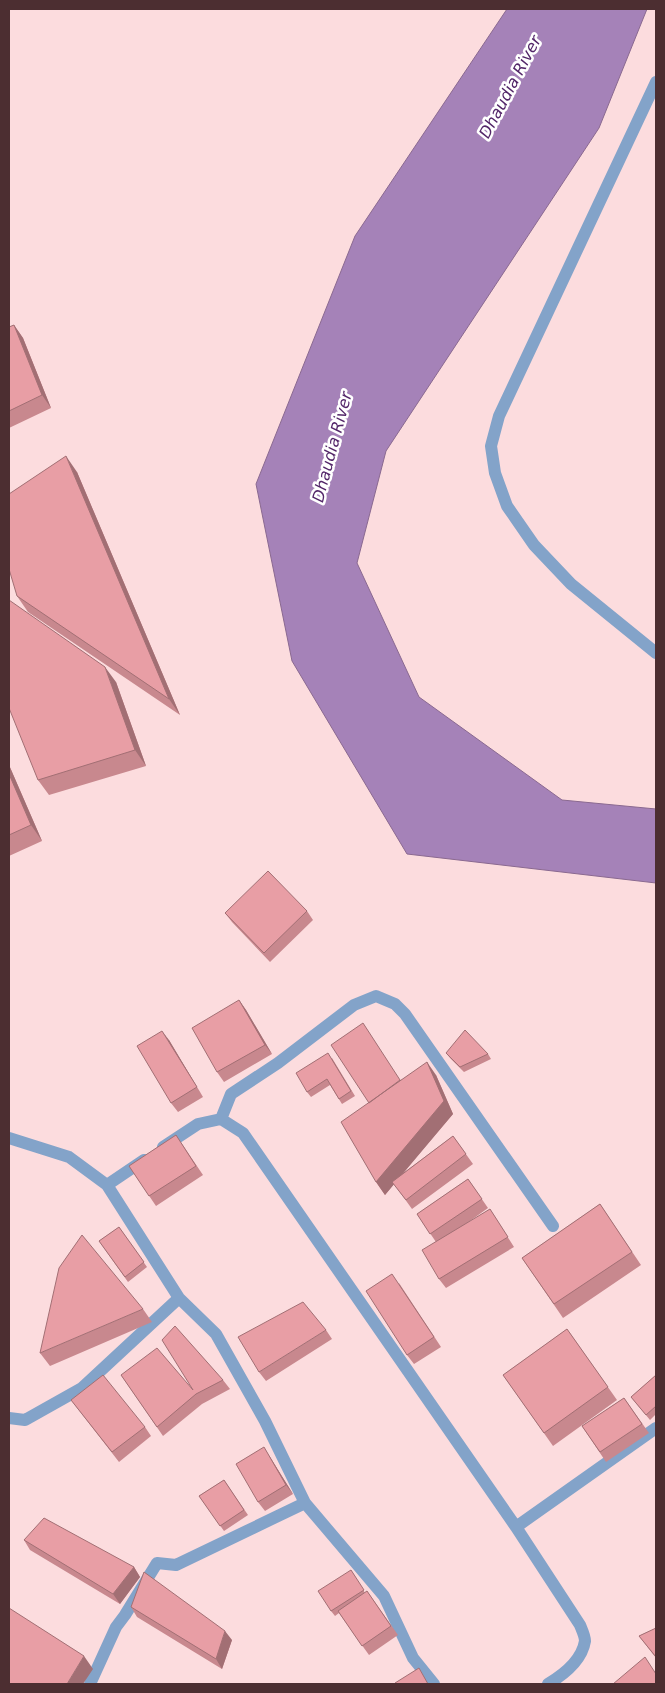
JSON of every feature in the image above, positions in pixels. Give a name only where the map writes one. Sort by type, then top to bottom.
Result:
[{"type":"street","points":[[656,82],[499,416],[491,446],[495,473],[507,506],[534,545],[572,584],[656,653]]},
{"type":"street","points":[[221,1119],[231,1094],[278,1063],[354,1005],[376,996],[395,1004],[405,1014],[553,1226]]},
{"type":"street","points":[[107,1185],[198,1124],[221,1119],[243,1133],[516,1527],[580,1625],[585,1640],[580,1656],[560,1677],[548,1684]]},
{"type":"street","points":[[9,1138],[69,1157],[107,1185],[179,1298],[216,1334],[265,1421],[305,1504],[384,1596],[413,1658],[434,1684]]},
{"type":"street","points":[[9,1418],[25,1420],[82,1388],[179,1298]]},
{"type":"street","points":[[516,1527],[656,1428]]},
{"type":"street","points":[[90,1684],[116,1627],[157,1564],[176,1565],[305,1504]]},
{"type":"water","name":"Dhaudia River","points":[[507,9],[647,9],[599,128],[386,451],[357,563],[419,697],[562,800],[656,809],[656,883],[407,854],[292,661],[256,484],[355,236]]},
{"type":"building","points":[[14,325],[42,395],[9,411],[9,327]]},
{"type":"building","points":[[66,456],[169,699],[17,596],[9,569],[9,494]]},
{"type":"building","points":[[9,600],[105,667],[135,750],[38,780],[9,708]]},
{"type":"building","points":[[9,774],[31,825],[9,835]]},
{"type":"building","points":[[268,871],[307,911],[264,953],[225,913]]},
{"type":"building","points":[[239,1000],[265,1045],[217,1072],[192,1028]]},
{"type":"building","points":[[363,1023],[400,1080],[369,1103],[331,1045]]},
{"type":"building","points":[[465,1030],[488,1054],[460,1067],[446,1053]]},
{"type":"building","points":[[162,1031],[197,1087],[171,1103],[137,1046]]},
{"type":"building","points":[[328,1053],[351,1091],[339,1099],[327,1079],[307,1092],[296,1073]]},
{"type":"building","points":[[427,1062],[444,1101],[376,1182],[341,1122]]},
{"type":"building","points":[[176,1135],[196,1166],[149,1196],[129,1166]]},
{"type":"building","points":[[453,1136],[466,1154],[406,1200],[392,1182]]},
{"type":"building","points":[[468,1179],[482,1199],[430,1234],[417,1214]]},
{"type":"building","points":[[600,1204],[632,1252],[554,1304],[522,1258]]},
{"type":"building","points":[[490,1209],[508,1237],[439,1279],[422,1250]]},
{"type":"building","points":[[119,1227],[144,1262],[125,1277],[99,1241]]},
{"type":"building","points":[[82,1235],[143,1309],[40,1353],[59,1268]]},
{"type":"building","points":[[392,1274],[434,1337],[407,1355],[366,1291]]},
{"type":"building","points":[[303,1302],[326,1330],[259,1372],[238,1337]]},
{"type":"building","points":[[175,1326],[223,1380],[196,1394],[157,1427],[121,1375],[157,1348],[193,1390],[162,1340]]},
{"type":"building","points":[[567,1329],[608,1387],[544,1433],[503,1375]]},
{"type":"building","points":[[103,1375],[145,1427],[112,1452],[71,1400]]},
{"type":"building","points":[[656,1375],[656,1406],[646,1415],[631,1397]]},
{"type":"building","points":[[624,1398],[642,1424],[600,1452],[582,1426]]},
{"type":"building","points":[[264,1447],[286,1485],[258,1502],[236,1464]]},
{"type":"building","points":[[224,1480],[244,1510],[220,1526],[199,1496]]},
{"type":"building","points":[[44,1518],[134,1567],[113,1594],[24,1540]]},
{"type":"building","points":[[351,1570],[364,1590],[331,1611],[318,1591]]},
{"type":"building","points":[[144,1572],[225,1631],[216,1659],[131,1607]]},
{"type":"building","points":[[367,1591],[391,1626],[362,1646],[338,1611]]},
{"type":"building","points":[[9,1608],[84,1656],[67,1684],[9,1684]]},
{"type":"building","points":[[656,1628],[656,1657],[639,1636]]},
{"type":"building","points":[[645,1657],[656,1674],[656,1684],[613,1684]]},
{"type":"building","points":[[419,1668],[428,1684],[395,1684],[395,1683]]}]
